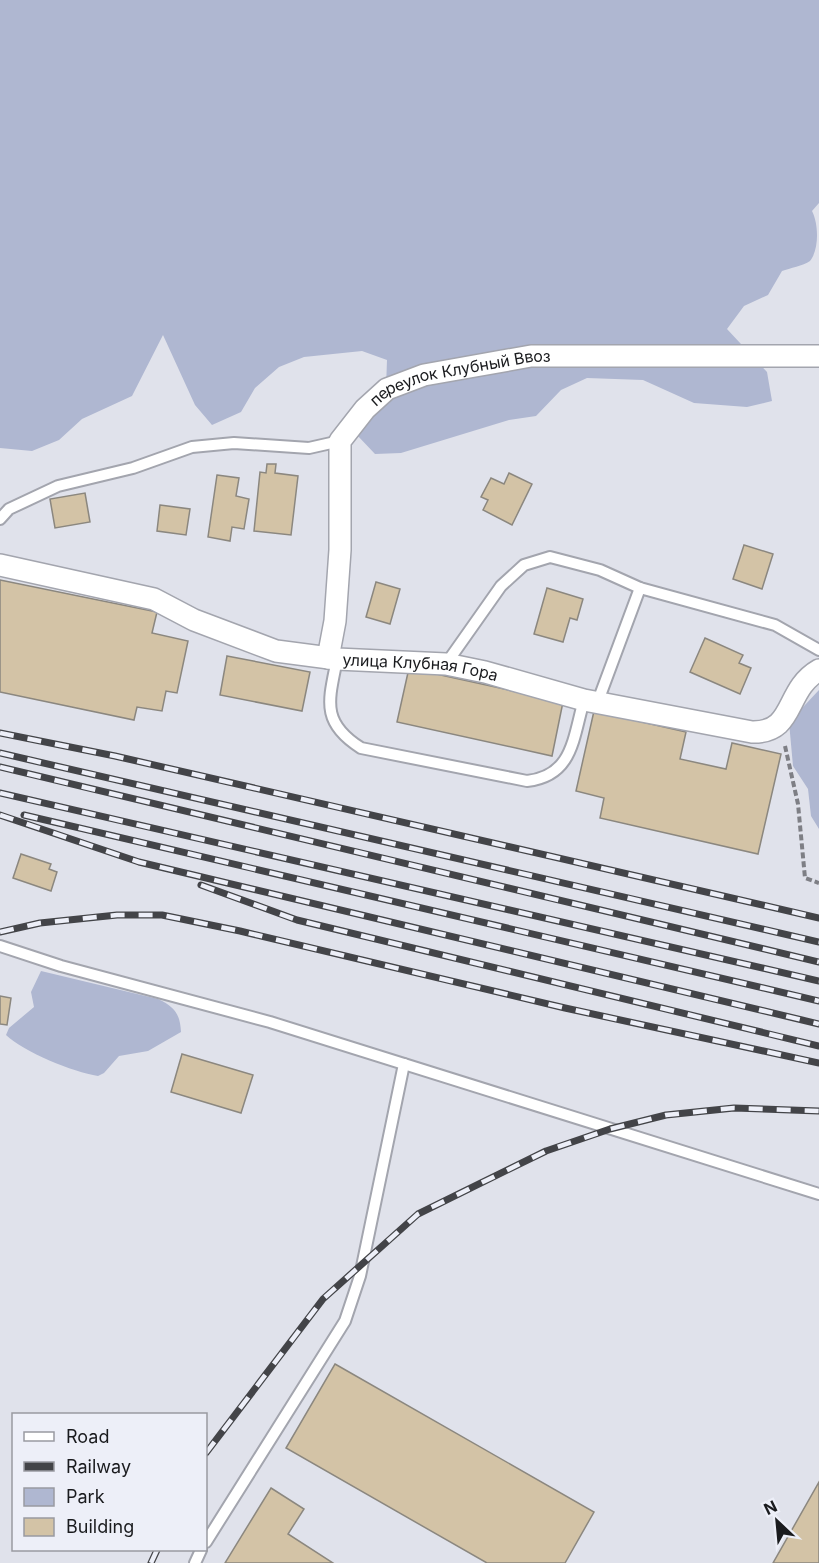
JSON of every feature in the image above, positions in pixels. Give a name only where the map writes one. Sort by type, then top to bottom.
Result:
[{"type":"street","name":"переулок Клубный Ввоз","points":[[340,441],[365,409],[387,388],[424,375],[510,359],[531,356],[819,356]]},
{"type":"street","points":[[333,658],[340,550],[340,441]]},
{"type":"street","name":"улица Клубная Гора","points":[[0,565],[154,599],[194,620],[276,651],[333,658],[446,664],[485,672],[591,701],[719,727],[768,732]]},
{"type":"street","points":[[768,732],[781,723],[798,689],[819,670]]},
{"type":"lane","points":[[0,519],[9,509],[58,486],[133,468],[192,447],[234,444],[309,448],[340,441]]},
{"type":"lane","points":[[446,664],[501,586],[524,565],[550,556],[600,570],[640,588],[774,625],[819,650]]},
{"type":"lane","points":[[333,658],[328,701],[333,724],[344,737],[361,748],[527,781],[543,780],[554,774],[566,761],[640,588]]},
{"type":"lane","points":[[0,946],[61,966],[270,1022],[819,1194]]},
{"type":"lane","points":[[207,1540],[345,1322],[360,1276],[404,1064]]},
{"type":"path","points":[[768,732],[785,746],[798,804],[805,878],[819,883]]},
{"type":"green space","points":[[0,0],[819,0],[819,203],[812,211],[817,230],[815,251],[810,261],[782,271],[768,295],[744,306],[727,329],[767,372],[772,401],[747,407],[694,403],[643,380],[587,378],[561,390],[536,416],[509,420],[401,453],[375,454],[357,435],[386,388],[387,360],[362,351],[304,357],[279,367],[255,388],[241,412],[212,425],[195,405],[163,335],[132,396],[82,419],[59,440],[32,451],[0,448]]},
{"type":"green space","points":[[819,690],[819,829],[811,816],[808,789],[793,766],[789,722]]},
{"type":"green space","points":[[41,971],[158,999],[169,1005],[175,1012],[181,1032],[148,1051],[119,1056],[104,1073],[98,1076],[49,1060],[24,1048],[6,1035],[9,1028],[34,1007],[31,992]]},
{"type":"building","points":[[267,464],[276,464],[275,473],[298,476],[291,535],[254,531],[260,472],[266,473]]},
{"type":"building","points":[[509,473],[532,484],[512,525],[483,510],[488,500],[481,497],[491,478],[504,484]]},
{"type":"building","points":[[217,475],[239,478],[236,496],[249,499],[244,529],[232,527],[230,541],[208,537]]},
{"type":"building","points":[[85,493],[90,522],[55,528],[50,499]]},
{"type":"building","points":[[160,505],[190,509],[186,535],[157,531]]},
{"type":"building","points":[[744,545],[773,554],[762,589],[733,579]]},
{"type":"building","points":[[0,580],[157,612],[152,633],[188,641],[177,693],[166,691],[162,711],[137,707],[134,720],[0,692]]},
{"type":"building","points":[[376,582],[400,589],[390,624],[366,617]]},
{"type":"building","points":[[547,588],[583,599],[577,620],[570,618],[563,642],[534,634]]},
{"type":"building","points":[[705,638],[743,655],[739,663],[751,668],[740,694],[690,672]]},
{"type":"building","points":[[227,656],[310,672],[302,711],[220,695]]},
{"type":"building","points":[[409,668],[563,702],[552,756],[397,722]]},
{"type":"building","points":[[594,711],[686,732],[680,759],[726,769],[732,743],[781,754],[758,854],[600,818],[604,798],[576,791]]},
{"type":"building","points":[[21,854],[51,864],[49,869],[57,872],[51,891],[13,878]]},
{"type":"building","points":[[0,996],[11,998],[7,1025],[0,1024]]},
{"type":"building","points":[[182,1054],[253,1075],[241,1113],[171,1092]]},
{"type":"building","points":[[335,1364],[594,1512],[565,1563],[487,1563],[286,1448]]},
{"type":"building","points":[[819,1482],[819,1563],[773,1563]]},
{"type":"building","points":[[271,1488],[304,1509],[288,1534],[333,1563],[225,1563]]},
{"type":"railway","points":[[0,733],[115,756],[819,918]]},
{"type":"railway","points":[[0,753],[819,942]]},
{"type":"railway","points":[[0,767],[819,962]]},
{"type":"railway","points":[[0,793],[819,981]]},
{"type":"railway","points":[[0,815],[139,862],[819,1024]]},
{"type":"railway","points":[[24,815],[819,1001]]},
{"type":"railway","points":[[201,885],[297,920],[819,1046]]},
{"type":"railway","points":[[0,932],[40,923],[117,915],[162,915],[240,931],[565,1008],[819,1063]]},
{"type":"railway","points":[[207,1452],[323,1299],[418,1214],[546,1151],[610,1129],[666,1115],[734,1108],[819,1111]]},
{"type":"railway","points":[[151,1563],[157,1551]]}]
